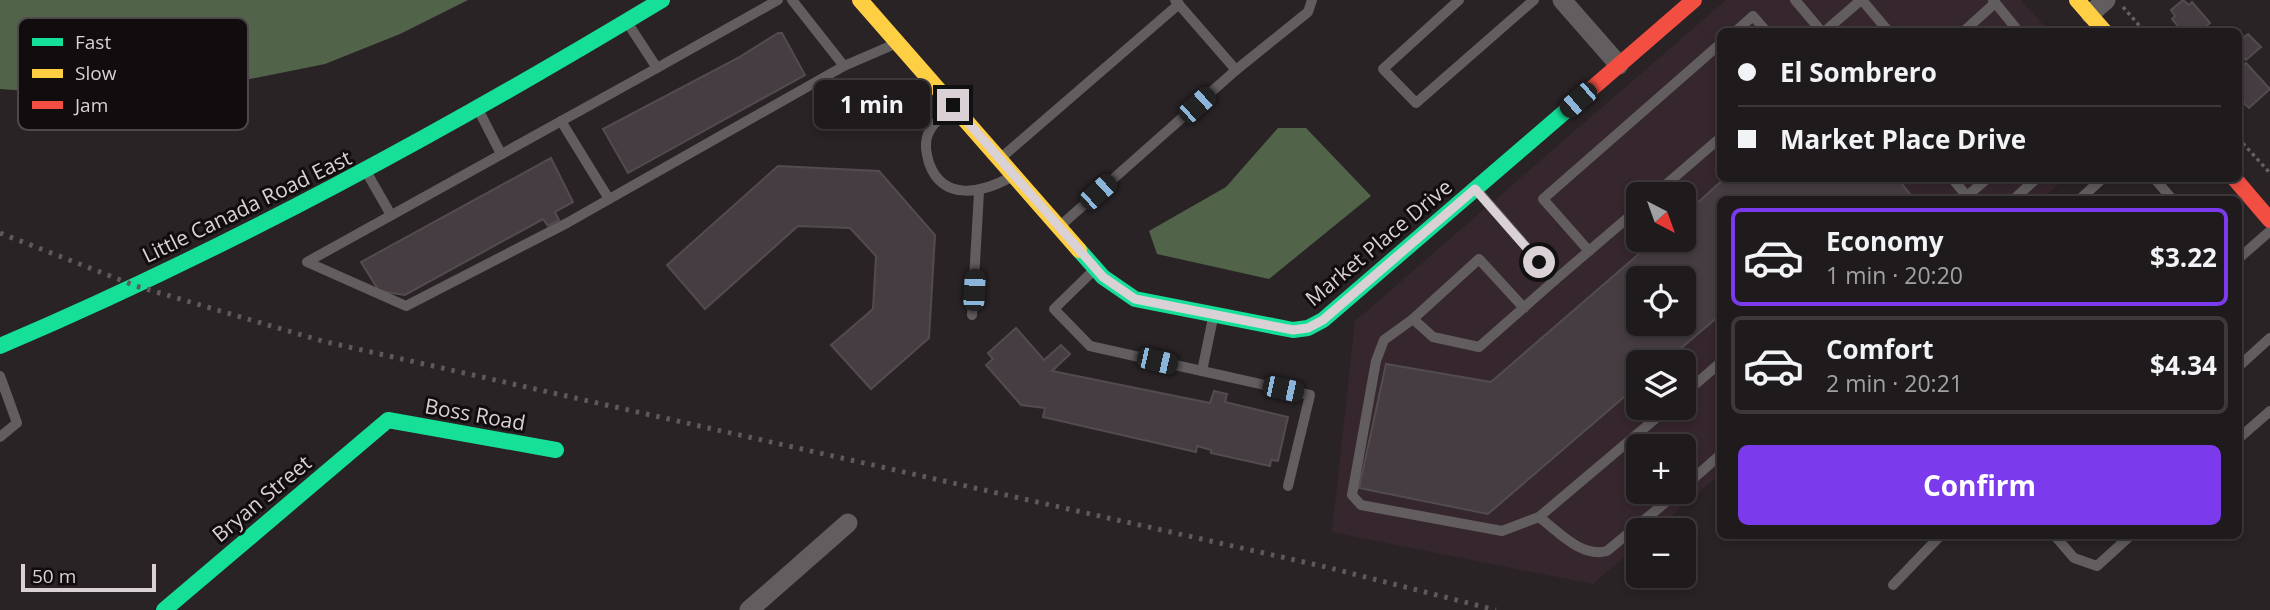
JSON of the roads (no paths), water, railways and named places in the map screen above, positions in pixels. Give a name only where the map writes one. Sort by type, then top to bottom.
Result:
[{"type":"street","name":"Little Canada Road East","points":[[1,342],[136,286],[366,172],[507,94],[662,0]]},
{"type":"street","name":"Market Place Drive","points":[[860,0],[1096,268],[1135,299],[1293,330],[1317,324],[1694,0]]},
{"type":"street","points":[[1562,0],[1619,65]]},
{"type":"street","points":[[2102,28],[2084,7],[2106,0]]},
{"type":"street","points":[[2237,182],[2270,220]]},
{"type":"street","name":"Boss Road","points":[[388,420],[555,450]]},
{"type":"street","name":"Bryan Street","points":[[164,610],[388,420]]},
{"type":"street","points":[[749,610],[848,523]]},
{"type":"lane","points":[[778,0],[307,262],[406,306],[609,199],[844,66],[898,43]]},
{"type":"lane","points":[[792,0],[844,66]]},
{"type":"lane","points":[[1059,227],[1236,70],[1308,12],[1312,0]]},
{"type":"lane","points":[[1459,0],[1383,69],[1416,103],[1534,0]]},
{"type":"lane","points":[[1795,0],[1820,28]]},
{"type":"lane","points":[[1828,28],[1862,0],[1886,28]]},
{"type":"lane","points":[[1967,28],[1994,1],[2017,28]]},
{"type":"lane","points":[[1000,159],[1177,2],[1236,70]]},
{"type":"lane","points":[[1740,28],[1753,16],[1764,28]]},
{"type":"lane","points":[[627,22],[657,68]]},
{"type":"lane","points":[[1589,251],[1544,199],[1717,47]]},
{"type":"lane","points":[[953,105],[930,129],[925,144],[927,156],[939,181],[961,192],[979,192],[1014,176]]},
{"type":"lane","points":[[478,110],[501,154]]},
{"type":"lane","points":[[561,121],[609,199]]},
{"type":"lane","points":[[1669,182],[1717,141]]},
{"type":"lane","points":[[366,172],[391,215]]},
{"type":"lane","points":[[1955,182],[1967,196]]},
{"type":"lane","points":[[1971,196],[1984,182]]},
{"type":"lane","points":[[2017,196],[2033,182]]},
{"type":"lane","points":[[2083,196],[2099,182]]},
{"type":"lane","points":[[2157,182],[2170,196]]},
{"type":"lane","points":[[1475,189],[1555,280]]},
{"type":"lane","points":[[972,314],[979,192]]},
{"type":"lane","points":[[1413,319],[1433,337],[1479,347],[1626,219]]},
{"type":"lane","points":[[2242,255],[2270,231]]},
{"type":"lane","points":[[1524,308],[1479,260],[1413,319],[1384,340],[1376,360],[1352,495],[1361,505],[1502,531],[1539,517],[1654,420]]},
{"type":"lane","points":[[1096,268],[1054,309],[1090,346],[1310,395],[1288,486]]},
{"type":"lane","points":[[1202,371],[1214,314]]},
{"type":"lane","points":[[2242,363],[2270,338]]},
{"type":"lane","points":[[1696,384],[1717,366]]},
{"type":"lane","points":[[0,376],[17,423],[0,437]]},
{"type":"lane","points":[[2242,436],[2270,411]]},
{"type":"lane","points":[[1696,476],[1717,458]]},
{"type":"lane","points":[[1539,517],[1581,549],[1595,554],[1607,551],[1664,504]]},
{"type":"lane","points":[[1893,586],[1937,539]]},
{"type":"lane","points":[[2058,539],[2074,558],[2097,566],[2127,539]]},
{"type":"railway","points":[[0,233],[136,286],[322,341],[1326,567],[1496,610]]}]
